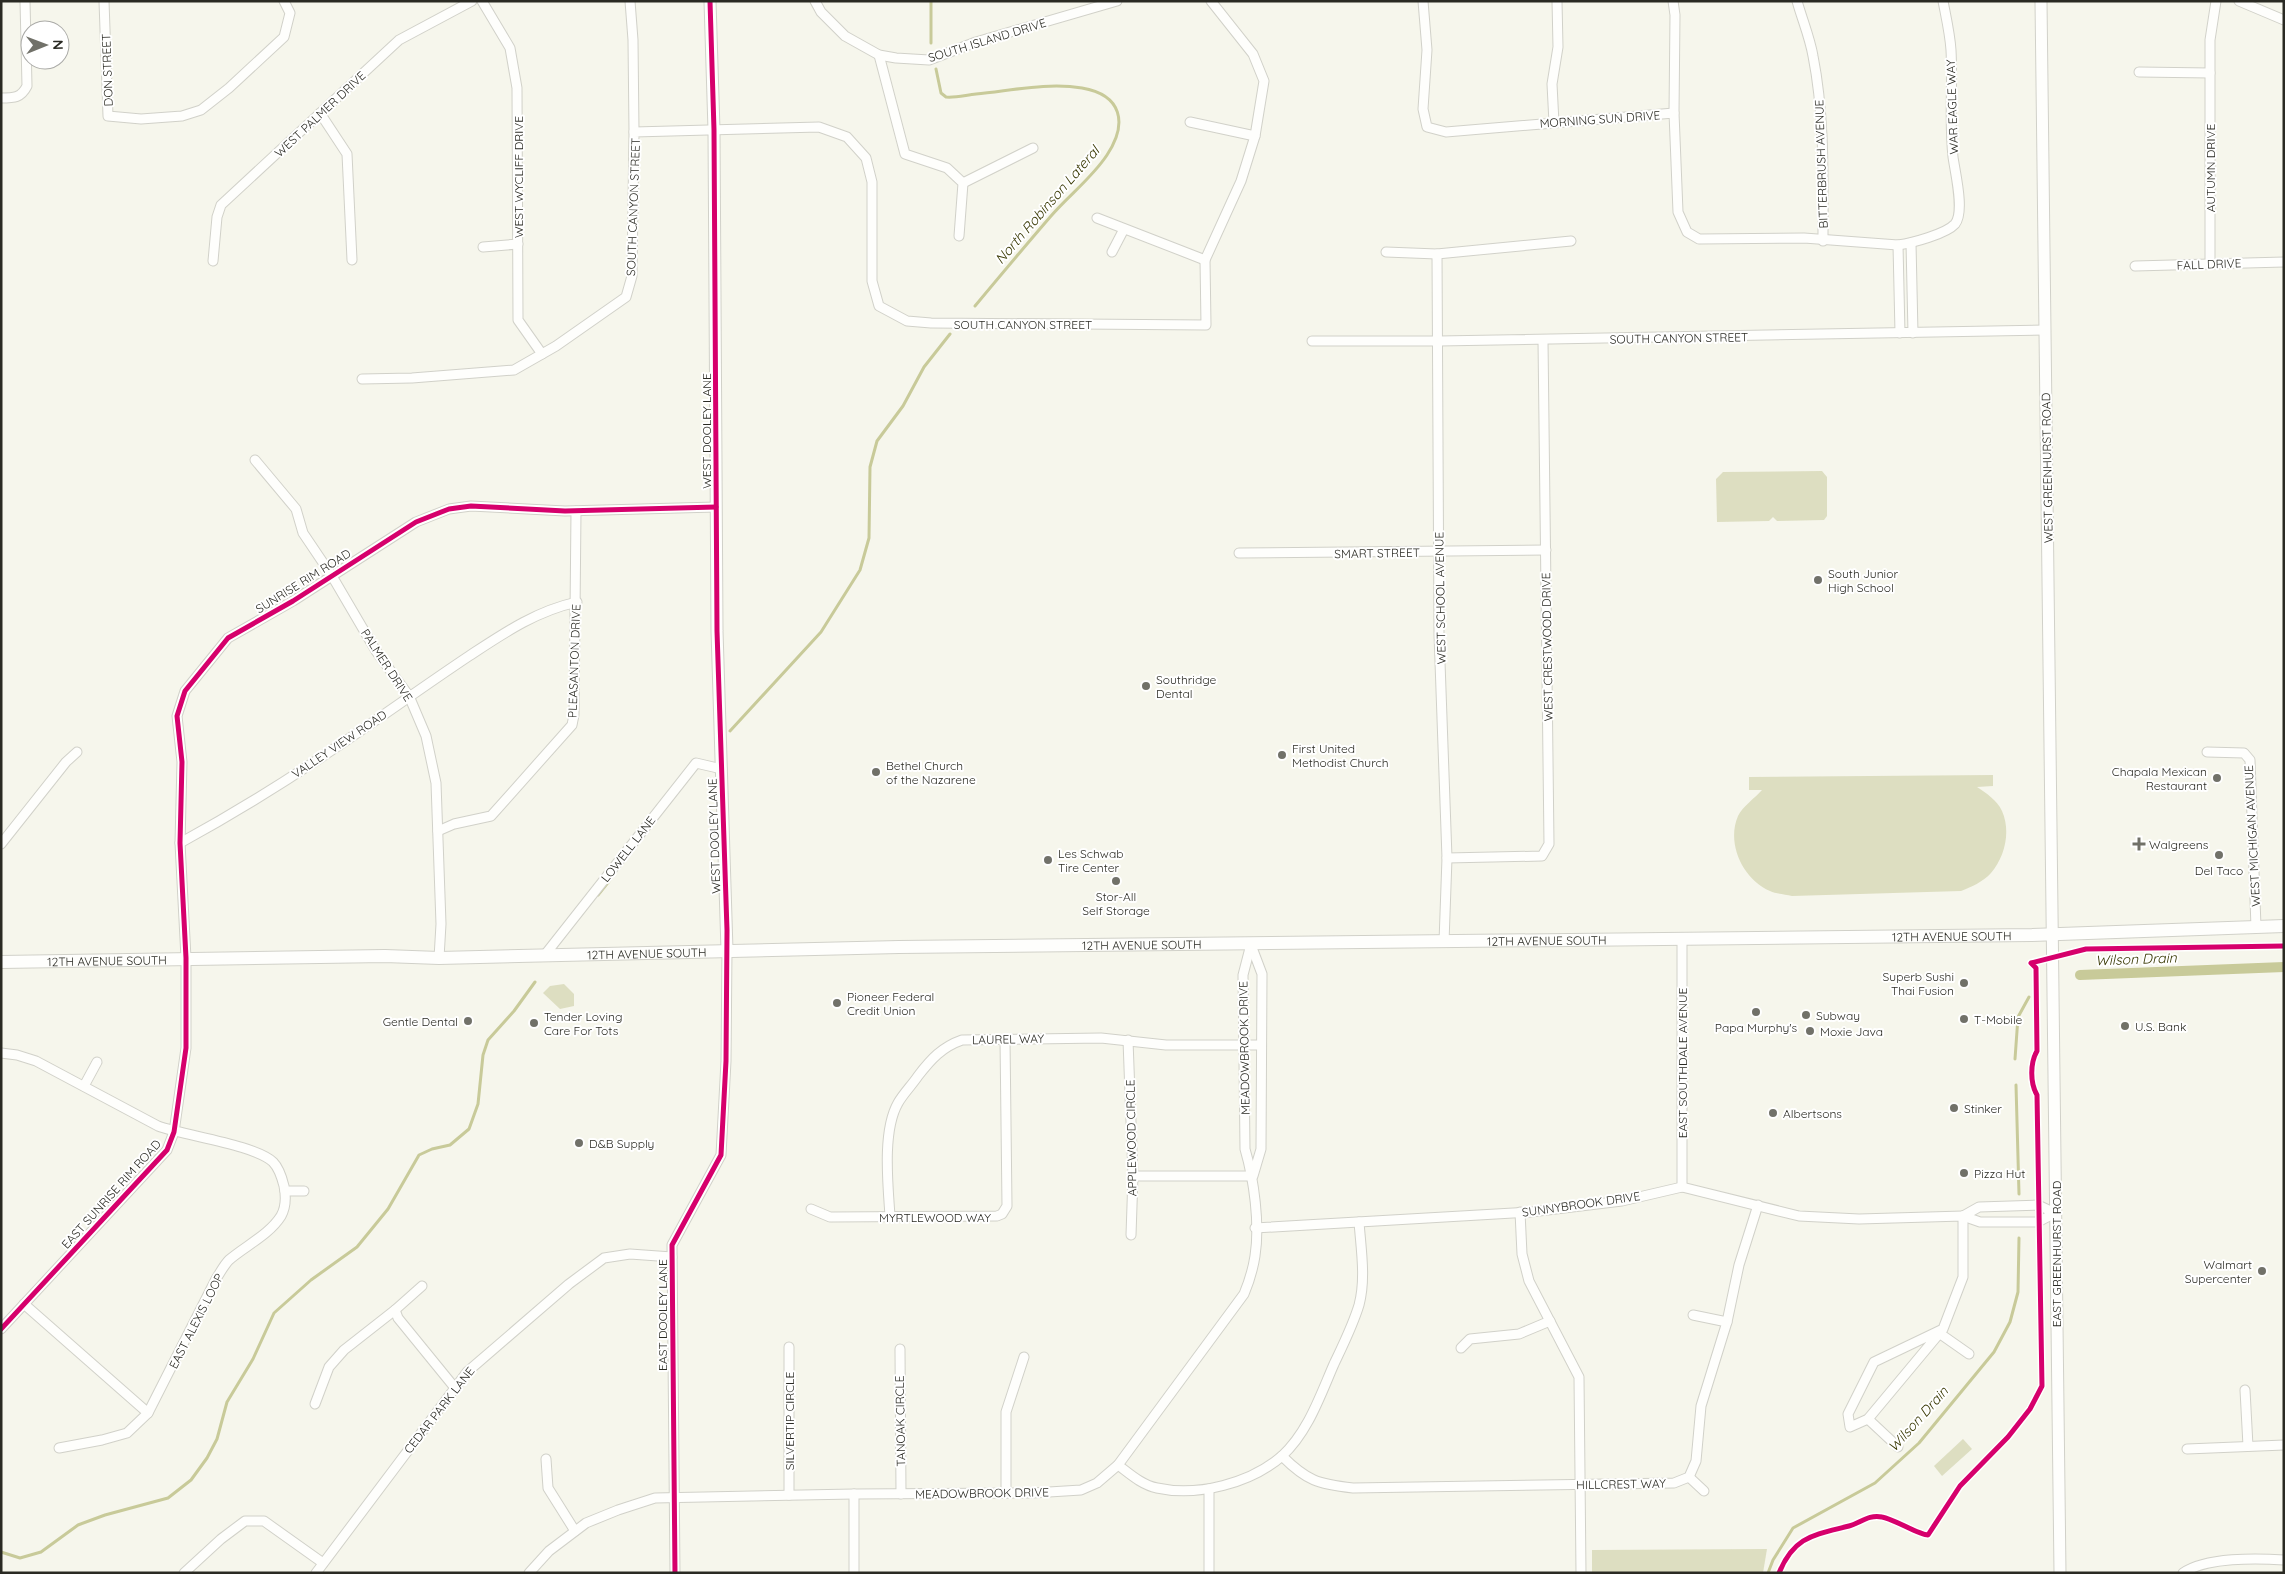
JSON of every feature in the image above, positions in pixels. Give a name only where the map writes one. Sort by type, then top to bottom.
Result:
[{"type":"main road","name":"WEST DOOLEY LANE","points":[[710,1],[714,130],[717,631],[727,950]]},
{"type":"main road","name":"WEST GREENHURST ROAD","points":[[2041,1],[2053,934]]},
{"type":"main road","name":"12TH AVENUE SOUTH","points":[[1,962],[385,956],[439,958],[727,950],[2053,934],[2284,926]]},
{"type":"main road","name":"EAST GREENHURST ROAD","points":[[2053,934],[2060,1573]]},
{"type":"street","points":[[1,98],[16,98],[22,94],[27,86],[25,1]]},
{"type":"street","name":"DON STREET","points":[[104,1],[108,116],[141,119],[182,116],[201,110],[239,79],[284,37],[290,13],[284,1]]},
{"type":"street","name":"WEST PALMER DRIVE","points":[[213,260],[217,218],[221,205],[399,40],[472,1]]},
{"type":"street","name":"WEST WYCLIFF DRIVE","points":[[482,1],[510,48],[517,88],[518,320],[542,354]]},
{"type":"street","points":[[630,1],[633,40],[634,132]]},
{"type":"street","name":"SOUTH ISLAND DRIVE","points":[[814,1],[821,12],[845,36],[879,55],[929,60],[976,42],[1117,1]]},
{"type":"street","points":[[1096,218],[1205,260],[1241,181],[1255,136],[1264,81],[1253,54],[1211,1]]},
{"type":"street","name":"MORNING SUN DRIVE","points":[[1423,1],[1427,50],[1423,109],[1427,127],[1446,132],[1674,113],[1678,212],[1687,232],[1699,240],[1804,238],[1823,241],[1911,243]]},
{"type":"street","points":[[1554,123],[1552,84],[1558,46],[1557,1]]},
{"type":"street","points":[[1673,1],[1675,15],[1674,113]]},
{"type":"street","name":"BITTERBRUSH AVENUE","points":[[1797,1],[1813,54],[1820,103],[1823,241]]},
{"type":"street","name":"WAR EAGLE WAY","points":[[1911,243],[1946,230],[1955,224],[1960,205],[1952,142],[1951,49],[1943,1]]},
{"type":"street","name":"AUTUMN DRIVE","points":[[2210,264],[2210,40],[2216,1]]},
{"type":"street","points":[[2240,1],[2284,20]]},
{"type":"street","points":[[879,55],[905,154],[947,168],[963,183]]},
{"type":"street","points":[[2139,72],[2210,72]]},
{"type":"street","points":[[320,114],[347,154],[352,260]]},
{"type":"street","points":[[1190,122],[1255,136]]},
{"type":"street","name":"SOUTH CANYON STREET","points":[[362,379],[412,378],[514,370],[542,354],[626,297],[632,276],[634,132],[818,127],[848,137],[866,158],[872,182],[872,281],[879,306],[907,321],[931,323],[1206,325],[1205,260]]},
{"type":"street","points":[[963,183],[1033,148]]},
{"type":"street","points":[[959,236],[963,183]]},
{"type":"street","points":[[1112,252],[1124,229]]},
{"type":"street","points":[[1386,252],[1437,254],[1571,241]]},
{"type":"street","points":[[1911,243],[1912,333]]},
{"type":"street","points":[[483,247],[518,244]]},
{"type":"street","points":[[1898,244],[1900,333]]},
{"type":"street","name":"WEST SCHOOL AVENUE","points":[[1437,254],[1439,342],[1439,634],[1446,858],[1444,942]]},
{"type":"street","name":"FALL DRIVE","points":[[2135,266],[2284,262]]},
{"type":"street","name":"SOUTH CANYON STREET","points":[[1312,341],[1439,342],[2046,330]]},
{"type":"street","name":"WEST CRESTWOOD DRIVE","points":[[1446,858],[1542,856],[1549,844],[1543,340]]},
{"type":"street","name":"PALMER DRIVE","points":[[255,460],[296,509],[303,533],[332,576],[376,651],[408,696],[430,750],[436,783],[441,924],[439,958]]},
{"type":"street","name":"SUNRISE RIM ROAD","points":[[186,958],[180,844],[182,762],[177,716],[185,691],[228,638],[332,576],[416,522],[449,509],[470,506],[576,511],[716,507]]},
{"type":"street","name":"PLEASANTON DRIVE","points":[[438,831],[454,824],[491,816],[572,725],[574,715],[577,602],[576,511]]},
{"type":"street","name":"SMART STREET","points":[[1239,553],[1546,550]]},
{"type":"street","name":"VALLEY VIEW ROAD","points":[[180,844],[219,822],[336,748],[408,696],[521,622],[556,606],[577,602]]},
{"type":"street","points":[[1,844],[66,762],[77,752]]},
{"type":"street","name":"WEST MICHIGAN AVENUE","points":[[2207,752],[2244,753],[2250,760],[2256,927]]},
{"type":"street","name":"LOWELL LANE","points":[[544,956],[696,763],[722,768]]},
{"type":"street","name":"EAST SOUTHDALE AVENUE","points":[[1682,939],[1682,1187]]},
{"type":"street","name":"MEADOWBROOK DRIVE","points":[[1251,944],[1262,974],[1261,1149],[1252,1176]]},
{"type":"street","name":"MEADOWBROOK DRIVE","points":[[530,1573],[549,1551],[586,1523],[655,1498],[673,1496],[1006,1493],[1081,1490],[1097,1483],[1118,1465],[1244,1294],[1255,1256],[1252,1176],[1245,1149],[1243,974],[1251,944]]},
{"type":"street","name":"EAST DOOLEY LANE","points":[[675,1573],[672,1245],[722,1155],[726,1061],[727,950]]},
{"type":"street","name":"EAST SUNRISE RIM ROAD","points":[[1,1329],[167,1150],[174,1132],[186,1048],[186,958]]},
{"type":"street","name":"LAUREL WAY","points":[[890,1216],[888,1142],[891,1120],[898,1103],[931,1060],[949,1045],[962,1040],[1005,1038],[1101,1038],[1166,1045],[1261,1045]]},
{"type":"street","name":"MYRTLEWOOD WAY","points":[[811,1209],[830,1218],[997,1216],[1002,1214],[1007,1206],[1005,1038]]},
{"type":"street","name":"APPLEWOOD CIRCLE","points":[[1128,1040],[1133,1176],[1131,1235]]},
{"type":"street","points":[[1,1053],[17,1055],[36,1061],[113,1103],[174,1132],[254,1150],[273,1162],[282,1176],[285,1191],[304,1191]]},
{"type":"street","points":[[84,1086],[97,1062]]},
{"type":"street","points":[[1133,1176],[1252,1176]]},
{"type":"street","name":"SUNNYBROOK DRIVE","points":[[1255,1228],[1520,1212],[1622,1201],[1682,1187],[1799,1216],[1859,1219],[1963,1216],[1980,1222],[2038,1222],[2055,1213]]},
{"type":"street","name":"EAST ALEXIS LOOP","points":[[59,1448],[127,1433],[148,1413],[227,1261],[257,1240],[280,1216],[285,1205],[285,1191]]},
{"type":"street","points":[[1704,1491],[1688,1477],[1696,1461],[1701,1406],[1727,1322],[1739,1265],[1758,1205]]},
{"type":"street","name":"SUNNYBROOK DRIVE","points":[[1963,1216],[1980,1207],[2038,1205],[2055,1213]]},
{"type":"street","points":[[1520,1212],[1526,1271],[1579,1377],[1581,1573]]},
{"type":"street","points":[[1941,1331],[1874,1362],[1848,1414],[1850,1428],[1868,1419],[1941,1331],[1963,1277],[1963,1216]]},
{"type":"street","points":[[1118,1465],[1134,1478],[1156,1488],[1180,1490],[1209,1489],[1251,1476],[1282,1456],[1307,1425],[1359,1304],[1362,1278],[1359,1222]]},
{"type":"street","name":"CEDAR PARK LANE","points":[[316,1573],[467,1372],[569,1284],[604,1258],[630,1254],[672,1257]]},
{"type":"street","points":[[315,1404],[329,1367],[344,1350],[422,1286]]},
{"type":"street","points":[[24,1304],[50,1324],[148,1413]]},
{"type":"street","points":[[395,1310],[398,1318],[454,1388]]},
{"type":"street","points":[[1693,1315],[1727,1322]]},
{"type":"street","points":[[1461,1348],[1470,1339],[1520,1334],[1550,1321]]},
{"type":"street","points":[[1941,1331],[1969,1354]]},
{"type":"street","name":"SILVERTIP CIRCLE","points":[[788,1495],[789,1347]]},
{"type":"street","name":"TANOAK CIRCLE","points":[[900,1349],[901,1494]]},
{"type":"street","points":[[1006,1493],[1006,1412],[1024,1357]]},
{"type":"street","points":[[2245,1390],[2248,1446]]},
{"type":"street","points":[[1868,1419],[1898,1446]]},
{"type":"street","points":[[2187,1449],[2284,1445]]},
{"type":"street","name":"HILLCREST WAY","points":[[1282,1456],[1300,1474],[1324,1485],[1353,1488],[1674,1483],[1688,1477]]},
{"type":"street","points":[[546,1459],[548,1488],[575,1531]]},
{"type":"street","points":[[1209,1489],[1209,1573]]},
{"type":"street","points":[[854,1494],[854,1573]]},
{"type":"street","points":[[184,1573],[221,1539],[245,1522],[264,1521],[323,1563]]},
{"type":"street","points":[[2184,1573],[2190,1568],[2213,1562],[2284,1560]]},
{"type":"green space","points":[[1822,471],[1827,477],[1827,516],[1824,520],[1777,521],[1773,517],[1769,521],[1717,522],[1716,479],[1723,472]]},
{"type":"green space","points":[[1993,775],[1993,786],[1977,787],[1988,794],[2002,811],[2006,827],[2003,852],[1996,867],[1988,876],[1977,884],[1961,891],[1792,896],[1770,891],[1760,885],[1752,878],[1739,860],[1734,838],[1738,816],[1762,790],[1749,790],[1749,777]]},
{"type":"green space","points":[[564,984],[574,994],[574,1006],[560,1009],[543,993],[550,986]]},
{"type":"green space","points":[[1963,1439],[1972,1449],[1942,1476],[1934,1466]]},
{"type":"green space","points":[[1767,1549],[1763,1573],[1592,1573],[1592,1550]]},
{"type":"waterway","name":"North Robinson Lateral","points":[[931,1],[931,43]]},
{"type":"waterway","name":"North Robinson Lateral","points":[[936,69],[941,93],[946,97],[1029,88],[1069,86],[1082,88],[1106,97],[1113,104],[1119,122],[1114,143],[1101,163],[1051,216],[975,306]]},
{"type":"waterway","name":"North Robinson Lateral","points":[[730,731],[821,632],[860,570],[869,538],[870,467],[877,441],[903,406],[924,367],[950,334]]},
{"type":"waterway","name":"North Robinson Lateral","points":[[598,895],[610,880]]},
{"type":"waterway","name":"Wilson Drain","points":[[2080,975],[2284,967]]},
{"type":"waterway","name":"North Robinson Lateral","points":[[1,1552],[20,1558],[41,1552],[78,1525],[105,1515],[168,1498],[191,1480],[207,1458],[217,1439],[227,1402],[253,1359],[274,1313],[311,1280],[357,1247],[388,1209],[419,1155],[432,1149],[450,1145],[469,1129],[478,1104],[483,1055],[488,1040],[514,1011],[535,982]]},
{"type":"waterway","name":"Wilson Drain","points":[[2015,1059],[2018,1017],[2029,997]]},
{"type":"waterway","name":"Wilson Drain","points":[[2016,1085],[2019,1194]]},
{"type":"waterway","name":"Wilson Drain","points":[[1768,1573],[1773,1560],[1793,1528],[1875,1483],[1919,1443],[1994,1352],[2010,1322],[2018,1292],[2019,1238]]},
{"type":"cycle path","points":[[675,1573],[672,1245],[721,1155],[726,1061],[727,930],[717,631],[714,130],[710,1]]},
{"type":"cycle path","points":[[1,1329],[167,1150],[174,1132],[186,1048],[186,958],[180,843],[182,762],[177,716],[185,691],[228,638],[293,601],[416,522],[449,509],[471,506],[565,511],[716,507]]},
{"type":"cycle path","points":[[1779,1573],[1791,1551],[1807,1539],[1869,1518],[1877,1516],[1887,1518],[1928,1535],[1960,1486],[2008,1437],[2030,1409],[2042,1386],[2037,1095],[2033,1085],[2032,1073],[2033,1061],[2037,1051],[2036,968],[2031,963],[2086,949],[2284,946]]},
{"type":"place","name":"South Junior High School","points":[[1818,580]]},
{"type":"place","name":"Southridge Dental","points":[[1146,686]]},
{"type":"place","name":"First United Methodist Church","points":[[1282,755]]},
{"type":"place","name":"Bethel Church of the Nazarene","points":[[876,772]]},
{"type":"place","name":"Chapala Mexican Restaurant","points":[[2217,778]]},
{"type":"place","name":"Walgreens","points":[[2139,844]]},
{"type":"place","name":"Del Taco","points":[[2219,855]]},
{"type":"place","name":"Les Schwab Tire Center","points":[[1048,860]]},
{"type":"place","name":"Stor-All Self Storage","points":[[1116,881]]},
{"type":"place","name":"Superb Sushi Thai Fusion","points":[[1964,983]]},
{"type":"place","name":"Pioneer Federal Credit Union","points":[[837,1003]]},
{"type":"place","name":"Papa Murphy's","points":[[1756,1012]]},
{"type":"place","name":"Subway","points":[[1806,1015]]},
{"type":"place","name":"T-Mobile","points":[[1964,1019]]},
{"type":"place","name":"Gentle Dental","points":[[468,1021]]},
{"type":"place","name":"Tender Loving Care For Tots","points":[[534,1023]]},
{"type":"place","name":"U.S. Bank","points":[[2125,1026]]},
{"type":"place","name":"Moxie Java","points":[[1810,1031]]},
{"type":"place","name":"Stinker","points":[[1954,1108]]},
{"type":"place","name":"Albertsons","points":[[1773,1113]]},
{"type":"place","name":"D&B Supply","points":[[579,1143]]},
{"type":"place","name":"Pizza Hut","points":[[1964,1173]]},
{"type":"place","name":"Walmart Supercenter","points":[[2262,1271]]}]
